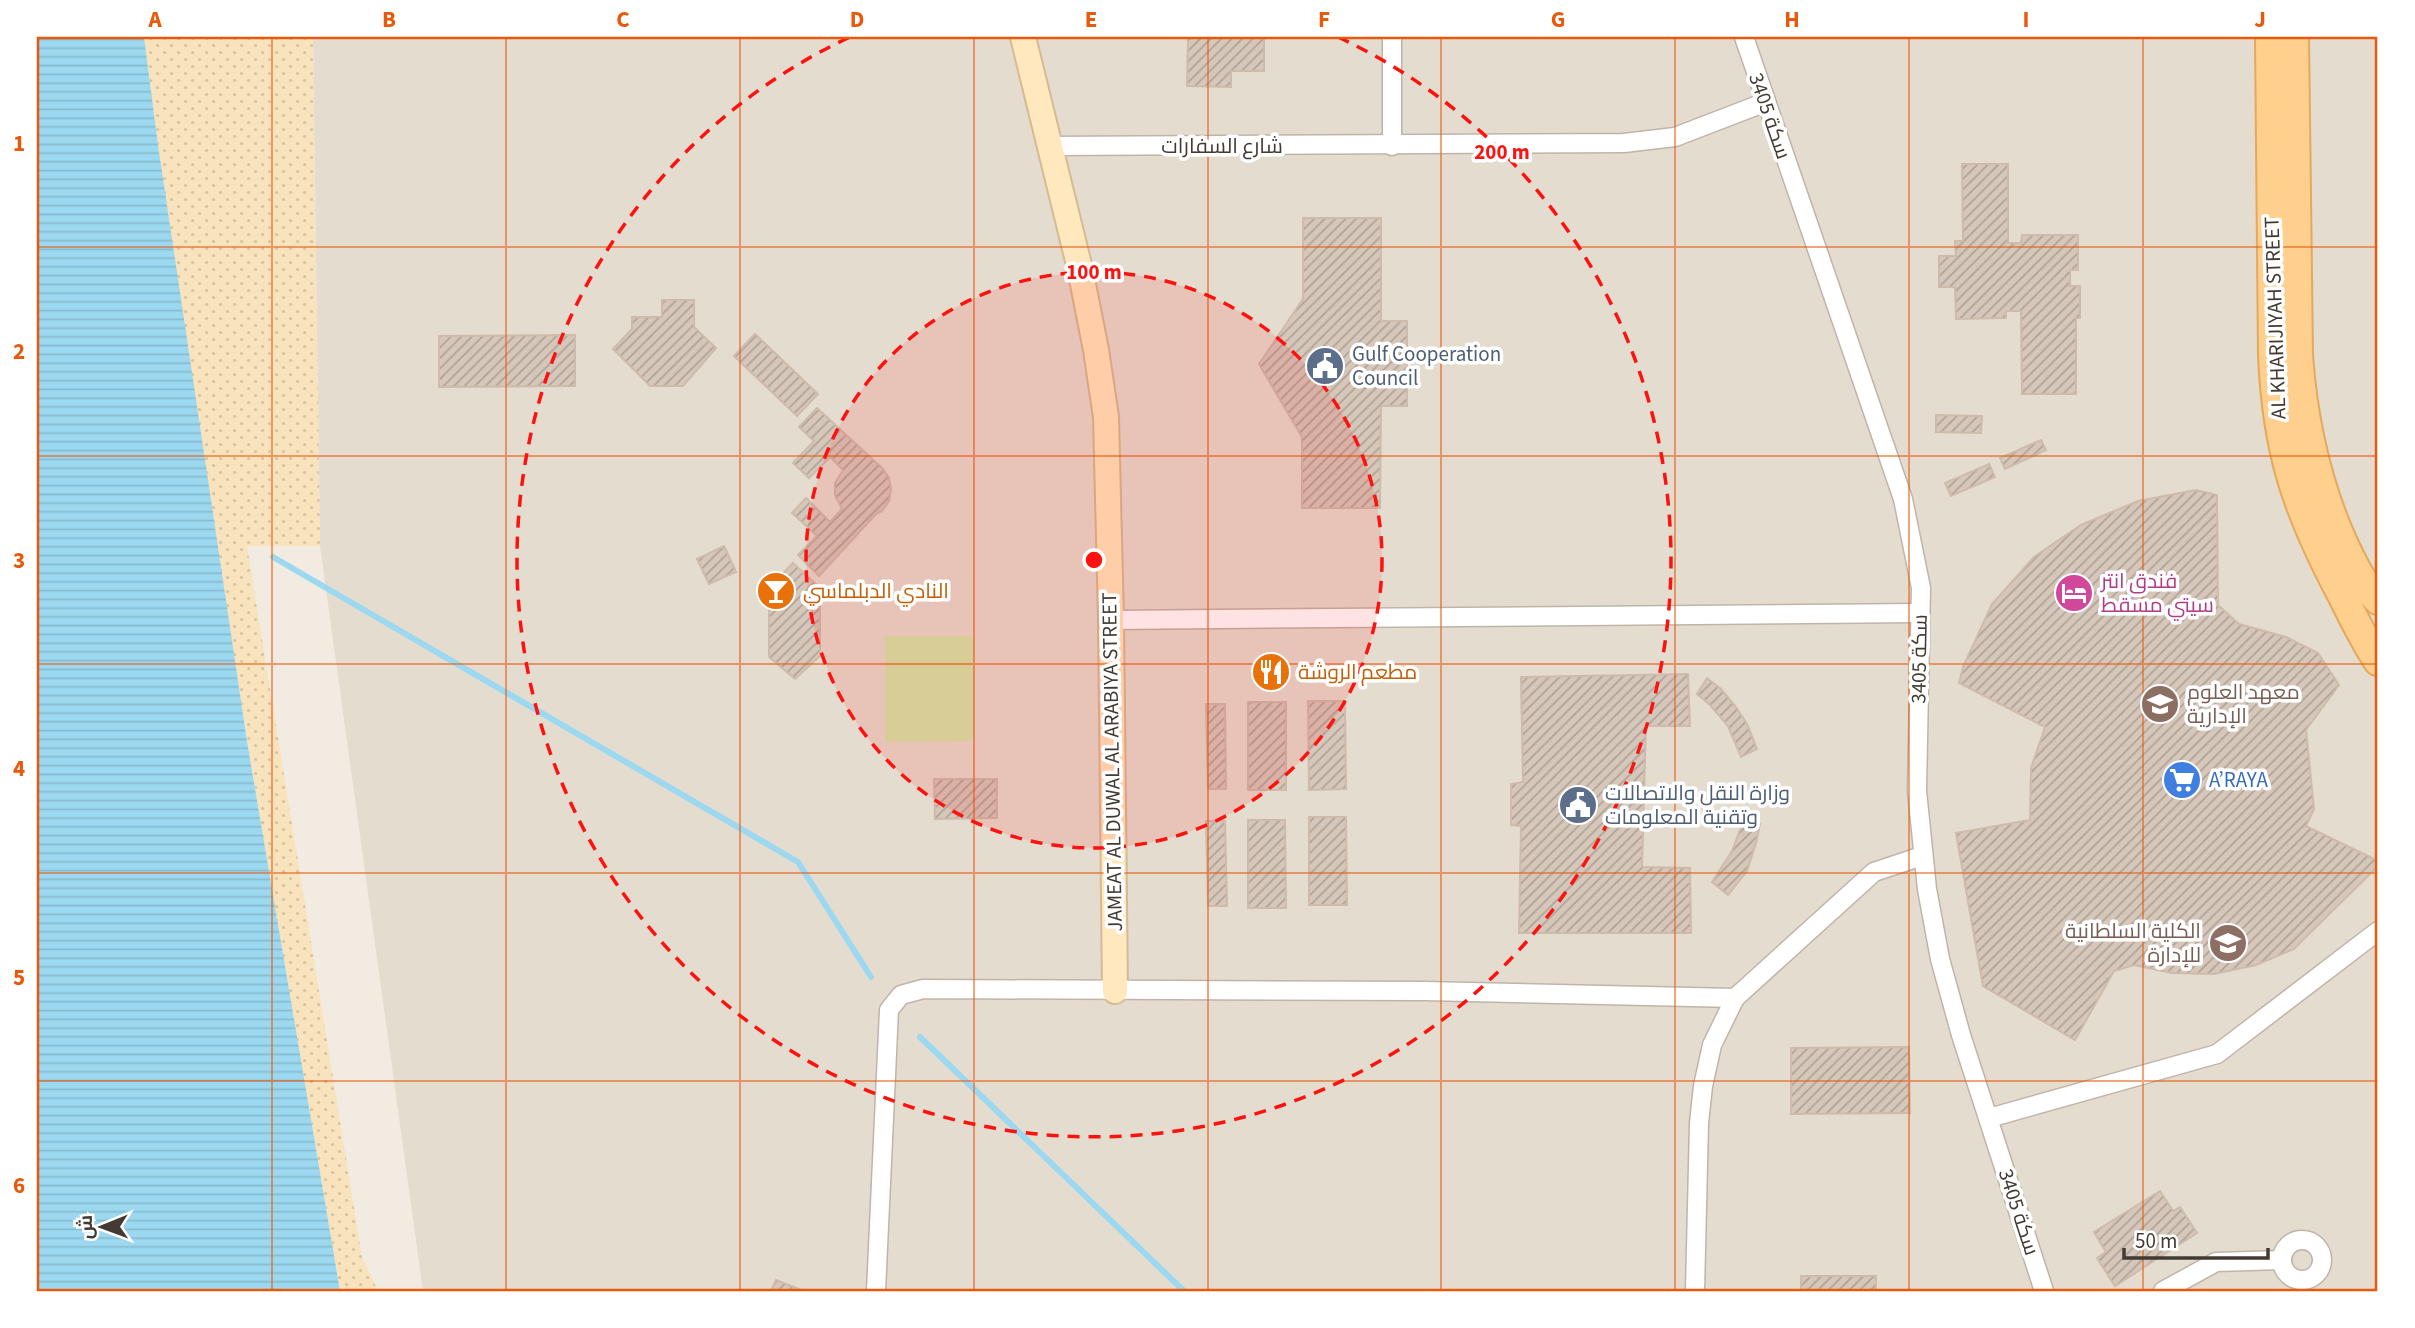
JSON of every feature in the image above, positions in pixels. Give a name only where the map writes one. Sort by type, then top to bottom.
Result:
[{"type":"main road","name":"AL KHARIJIYAH STREET","points":[[2277,37],[2301,399],[2319,482],[2333,522],[2351,561],[2378,600]]},
{"type":"main road","name":"AL KHARIJIYAH STREET","points":[[2277,37],[2273,355],[2275,400],[2282,445],[2293,488],[2309,530],[2378,661]]},
{"type":"street","name":"JAMEAT AL DUWAL AL ARABIYA STREET","points":[[1023,37],[1052,146],[1086,296],[1106,417],[1115,992]]},
{"type":"street","points":[[1392,37],[1392,145]]},
{"type":"street","name":"سكة 3405","points":[[1744,37],[1903,499],[1921,588],[1917,791],[1922,856],[1940,959],[1961,1035],[2044,1291]]},
{"type":"street","name":"شارع السفارات","points":[[1052,146],[1624,143],[1675,137],[1766,103]]},
{"type":"street","points":[[1111,620],[1920,613]]},
{"type":"street","points":[[1695,1291],[1699,1124],[1703,1086],[1712,1045],[1735,998],[1874,872],[1922,856]]},
{"type":"street","points":[[1989,1118],[2217,1054],[2378,931]]},
{"type":"street","points":[[876,1291],[889,1010],[901,995],[923,989],[1115,992],[1424,991],[1735,998]]},
{"type":"street","points":[[2163,1291],[2216,1262],[2282,1260]]},
{"type":"shaded area","points":[[313,37],[2378,37],[2378,1291],[423,1291],[320,546]]},
{"type":"green space","points":[[885,636],[973,636],[973,741],[885,742]]},
{"type":"sand","points":[[144,37],[313,37],[320,546],[247,546],[362,1257],[378,1291],[340,1291],[211,508]]},
{"type":"water","points":[[37,37],[144,37],[247,741],[340,1291],[37,1291]]},
{"type":"building","points":[[1188,37],[1264,37],[1264,71],[1231,71],[1231,87],[1187,86]]},
{"type":"building","points":[[1962,164],[2008,164],[2008,243],[2021,243],[2022,235],[2078,235],[2078,270],[2070,270],[2070,286],[2080,286],[2080,318],[2076,318],[2076,394],[2022,394],[2021,311],[2006,311],[2006,318],[1956,319],[1955,287],[1939,287],[1939,256],[1956,256],[1955,241],[1963,241]]},
{"type":"building","points":[[1303,218],[1381,218],[1381,321],[1407,321],[1407,406],[1381,406],[1380,508],[1302,508],[1302,437],[1259,364],[1303,299]]},
{"type":"building","points":[[662,300],[694,300],[694,327],[716,348],[683,386],[650,386],[613,349],[632,329],[632,317],[662,317]]},
{"type":"building","points":[[755,334],[818,394],[797,416],[734,356]]},
{"type":"building","points":[[575,335],[575,386],[439,387],[439,336]]},
{"type":"building","points":[[817,408],[882,468],[889,478],[891,489],[889,501],[882,511],[876,514],[819,576],[798,555],[817,536],[792,513],[806,498],[830,522],[842,509],[835,495],[835,483],[843,470],[830,457],[809,478],[793,463],[814,441],[799,427]]},
{"type":"building","points":[[1936,415],[1982,416],[1981,433],[1936,432]]},
{"type":"building","points":[[2041,440],[2046,450],[2005,469],[2000,458]]},
{"type":"building","points":[[1989,464],[1995,477],[1951,496],[1945,483]]},
{"type":"building","points":[[2196,490],[2217,495],[2218,605],[2239,624],[2286,637],[2318,653],[2339,685],[2306,730],[2314,809],[2306,826],[2378,861],[2378,866],[2294,949],[2256,965],[2214,974],[2172,973],[2134,965],[2114,971],[2075,1040],[1983,986],[1956,833],[2030,820],[2031,768],[2045,727],[1959,683],[1963,667],[1992,604],[2034,557],[2081,525],[2138,501]]},
{"type":"building","points":[[724,546],[736,572],[709,584],[697,559]]},
{"type":"building","points":[[793,563],[820,588],[820,656],[795,679],[769,657],[769,588]]},
{"type":"building","name":"وزارة النقل والاتصالات وتقنية المعلومات","points":[[1688,674],[1690,726],[1646,726],[1642,867],[1690,868],[1691,933],[1519,933],[1521,826],[1511,825],[1511,784],[1523,782],[1521,677]]},
{"type":"building","points":[[1707,678],[1721,689],[1736,707],[1747,724],[1757,749],[1741,757],[1728,726],[1697,694]]},
{"type":"building","points":[[1308,701],[1345,701],[1346,789],[1309,790]]},
{"type":"building","points":[[1248,702],[1286,702],[1286,790],[1248,790]]},
{"type":"building","points":[[1206,704],[1225,704],[1226,789],[1208,789]]},
{"type":"building","points":[[934,779],[997,779],[997,818],[935,819]]},
{"type":"building","points":[[1309,817],[1346,817],[1347,905],[1309,905]]},
{"type":"building","points":[[1248,820],[1285,820],[1286,908],[1248,908]]},
{"type":"building","points":[[1206,821],[1225,821],[1227,906],[1208,906]]},
{"type":"building","points":[[1743,822],[1760,824],[1747,871],[1728,895],[1712,882],[1732,851]]},
{"type":"building","points":[[1909,1047],[1910,1113],[1791,1114],[1791,1048]]},
{"type":"building","points":[[2160,1191],[2173,1211],[2180,1207],[2197,1233],[2115,1286],[2097,1258],[2106,1252],[2094,1232]]},
{"type":"building","points":[[1801,1276],[1876,1276],[1876,1291],[1801,1291]]},
{"type":"building","points":[[776,1280],[804,1291],[771,1291]]},
{"type":"waterway","points":[[273,557],[798,862],[871,977]]},
{"type":"waterway","points":[[920,1037],[1184,1291]]},
{"type":"place","name":"Gulf Cooperation Council","points":[[1325,366]]},
{"type":"place","name":"النادي الدبلماسي","points":[[776,591]]},
{"type":"place","name":"فندق انتر سيتي مسقط","points":[[2074,593]]},
{"type":"place","name":"مطعم الروشة","points":[[1271,672]]},
{"type":"place","name":"معهد العلوم الإدارية","points":[[2160,704]]},
{"type":"place","name":"A’RAYA","points":[[2182,780]]},
{"type":"place","name":"وزارة النقل والاتصالات وتقنية المعلومات","points":[[1578,805]]},
{"type":"place","name":"الكلية السلطانية للإدارة","points":[[2228,943]]}]
